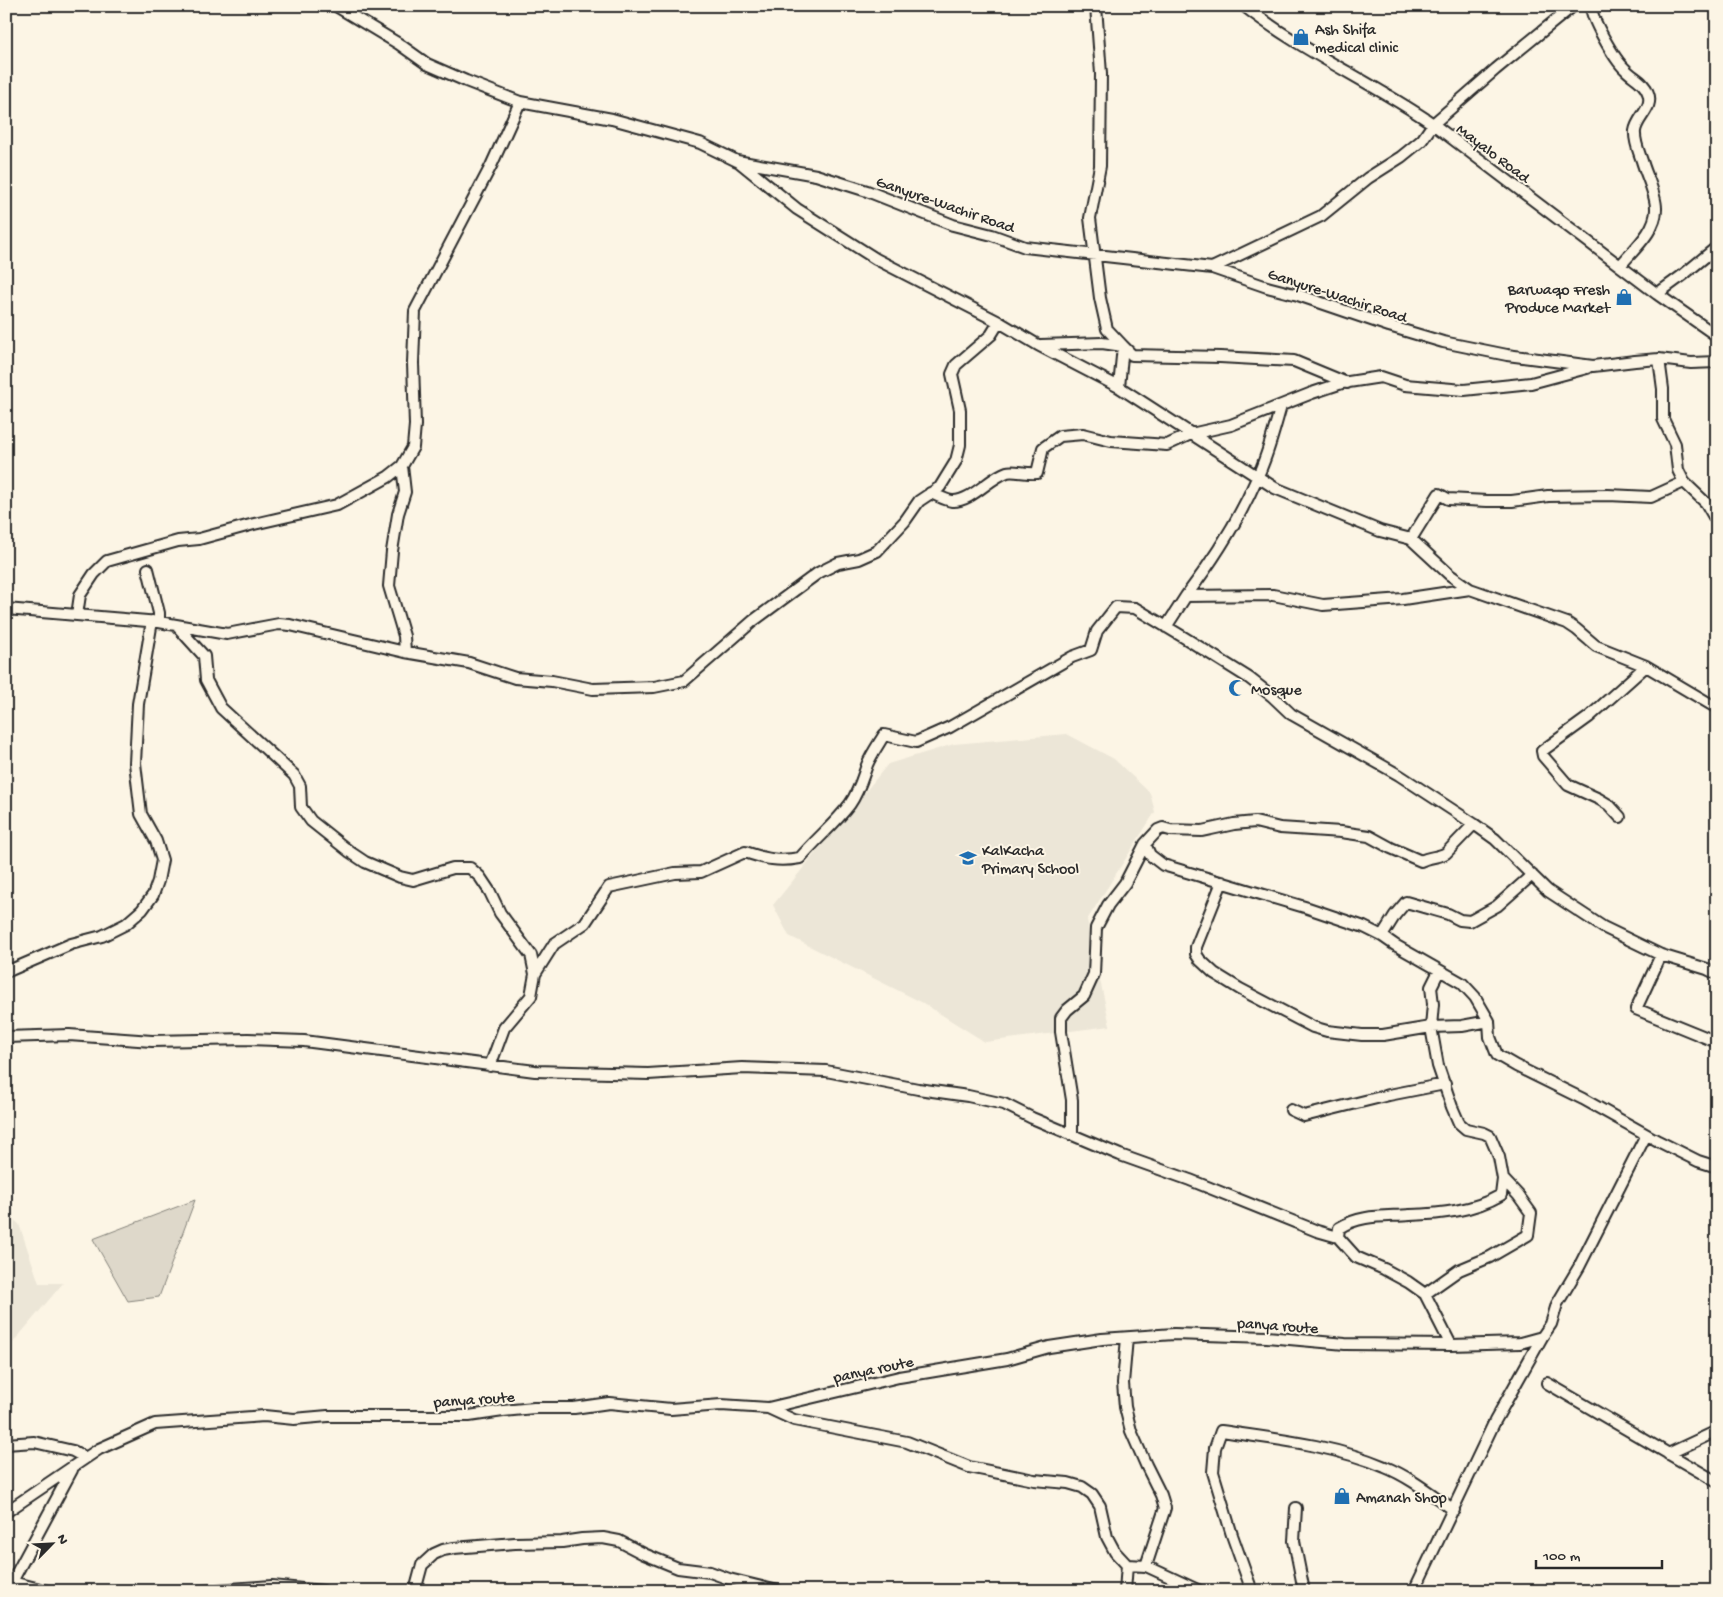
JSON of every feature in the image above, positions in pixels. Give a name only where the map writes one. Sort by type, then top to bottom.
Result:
[{"type":"street","name":"Ganyure-Wachir Road","points":[[336,6],[399,44],[427,64],[520,102],[612,119],[700,143],[737,161],[816,175],[867,191],[953,225],[992,235],[1025,247],[1212,268],[1443,342],[1507,355],[1593,366],[1635,360],[1691,363],[1717,362]]},
{"type":"street","points":[[1096,6],[1101,83],[1100,166],[1090,218],[1100,298],[1107,329],[1132,355],[1220,357],[1294,362],[1347,383]]},
{"type":"street","name":"Mayalo Road","points":[[1244,6],[1268,25],[1310,51],[1400,101],[1433,124],[1657,294],[1717,336]]},
{"type":"street","points":[[1212,268],[1321,216],[1368,178],[1401,157],[1422,140],[1433,124],[1510,56],[1573,6]]},
{"type":"street","points":[[1591,6],[1591,13],[1609,48],[1624,69],[1642,82],[1650,102],[1635,131],[1638,148],[1655,199],[1655,216],[1649,230],[1620,266]]},
{"type":"street","points":[[77,615],[80,595],[94,574],[107,560],[178,541],[199,539],[337,505],[388,477],[402,466],[413,447],[415,425],[412,363],[415,311],[491,166],[520,102]]},
{"type":"street","points":[[737,161],[797,209],[876,259],[999,322],[1118,387],[1275,488],[1380,531],[1411,539],[1444,569],[1470,589],[1567,623],[1576,628],[1596,646],[1646,666],[1717,708]]},
{"type":"street","points":[[1657,294],[1717,247]]},
{"type":"street","points":[[6,609],[156,622],[227,634],[279,624],[290,625],[405,652],[469,663],[515,678],[552,681],[593,690],[654,687],[684,681],[753,621],[818,573],[838,563],[859,559],[877,551],[905,521],[919,501],[940,487],[956,461],[960,445],[960,410],[952,374],[956,365],[991,335],[999,322]]},
{"type":"street","points":[[1038,345],[1102,343],[1123,346]]},
{"type":"street","points":[[1118,387],[1123,346]]},
{"type":"street","points":[[1659,360],[1663,388],[1663,419],[1675,444],[1678,470],[1684,482],[1706,504],[1717,522]]},
{"type":"street","points":[[930,493],[951,501],[958,500],[978,491],[1004,473],[1012,471],[1027,474],[1037,473],[1043,448],[1060,436],[1083,434],[1110,441],[1168,445],[1191,434],[1231,425],[1312,393],[1347,383],[1381,377],[1405,385],[1464,390],[1531,383],[1593,366]]},
{"type":"street","points":[[1166,627],[1214,558],[1258,478],[1281,406]]},
{"type":"street","points":[[402,466],[405,492],[398,514],[389,586],[404,636],[405,652]]},
{"type":"street","points":[[1411,539],[1439,494],[1448,499],[1487,501],[1512,501],[1548,496],[1608,495],[1651,497],[1684,482]]},
{"type":"street","points":[[6,972],[70,944],[102,936],[126,924],[142,910],[153,895],[158,881],[162,860],[156,841],[141,814],[135,763],[138,704],[159,613],[148,569]]},
{"type":"street","points":[[1186,596],[1273,595],[1323,605],[1402,599],[1470,589]]},
{"type":"street","points":[[490,1066],[504,1028],[531,996],[535,974],[554,944],[585,923],[609,887],[676,873],[702,872],[745,852],[770,860],[784,861],[800,858],[832,826],[850,804],[861,786],[868,764],[884,735],[916,742],[950,727],[1064,661],[1091,650],[1097,632],[1116,607],[1135,608],[1249,678],[1291,714],[1399,775],[1474,824],[1495,839],[1548,891],[1603,928],[1661,955],[1707,969],[1717,974]]},
{"type":"street","points":[[176,625],[204,656],[206,680],[221,708],[294,775],[300,786],[301,807],[311,821],[365,862],[400,878],[413,880],[453,868],[470,868],[490,892],[500,913],[531,955],[535,974]]},
{"type":"street","points":[[1620,817],[1609,805],[1568,785],[1542,751],[1589,718],[1646,666]]},
{"type":"street","points":[[1072,1135],[1072,1100],[1062,1040],[1061,1018],[1067,1010],[1084,996],[1094,974],[1096,928],[1108,905],[1125,882],[1144,844],[1158,830],[1163,828],[1202,831],[1234,824],[1255,822],[1280,828],[1369,836],[1421,861],[1429,856],[1440,857],[1446,853],[1474,824]]},
{"type":"street","points":[[1144,844],[1150,855],[1163,865],[1353,923],[1382,936],[1462,983],[1474,997],[1489,1021],[1490,1037],[1497,1055],[1583,1099],[1646,1135],[1698,1161],[1717,1167]]},
{"type":"street","points":[[1382,936],[1406,902],[1448,914],[1460,920],[1470,921],[1497,906],[1532,875]]},
{"type":"street","points":[[1222,882],[1196,948],[1196,954],[1214,973],[1240,989],[1313,1027],[1328,1031],[1362,1035],[1383,1035],[1431,1027],[1462,1026],[1489,1021]]},
{"type":"street","points":[[1661,955],[1636,1009],[1717,1042]]},
{"type":"street","points":[[1338,1237],[1339,1228],[1346,1223],[1368,1216],[1427,1214],[1476,1207],[1501,1195],[1503,1179],[1499,1157],[1493,1140],[1490,1136],[1466,1129],[1459,1123],[1438,1066],[1431,1027],[1433,1004],[1431,987],[1439,971]]},
{"type":"street","points":[[6,1037],[69,1035],[152,1041],[248,1039],[304,1041],[535,1071],[648,1074],[742,1068],[826,1071],[918,1089],[968,1096],[1004,1104],[1120,1155],[1190,1180],[1317,1231],[1338,1237],[1356,1257],[1408,1282],[1424,1294],[1451,1346]]},
{"type":"street","points":[[1292,1110],[1304,1116],[1389,1095],[1445,1084]]},
{"type":"street","points":[[1414,1591],[1495,1422],[1551,1324],[1557,1304],[1579,1267],[1646,1135]]},
{"type":"street","points":[[1424,1294],[1459,1270],[1490,1257],[1528,1235],[1531,1213],[1503,1179]]},
{"type":"street","name":"panya route","points":[[6,1512],[99,1449],[155,1424],[264,1416],[294,1419],[328,1416],[469,1416],[511,1410],[574,1408],[609,1403],[671,1409],[721,1405],[768,1408],[899,1377],[1007,1359],[1049,1347],[1174,1334],[1267,1337],[1345,1344],[1451,1346],[1520,1343],[1542,1337]]},
{"type":"street","points":[[1127,1338],[1124,1383],[1125,1407],[1131,1431],[1161,1495],[1165,1508],[1146,1566]]},
{"type":"street","points":[[1547,1383],[1717,1482]]},
{"type":"street","points":[[768,1408],[794,1420],[907,1442],[969,1467],[1082,1487],[1092,1494],[1100,1506],[1107,1537],[1115,1552],[1127,1565],[1146,1566],[1200,1591]]},
{"type":"street","points":[[1252,1591],[1232,1535],[1213,1472],[1215,1448],[1220,1431],[1337,1451],[1364,1459],[1387,1467],[1454,1510]]},
{"type":"street","points":[[1668,1454],[1717,1431]]},
{"type":"street","points":[[6,1444],[34,1442],[73,1451],[86,1458]]},
{"type":"street","points":[[48,1591],[8,1585],[74,1466]]},
{"type":"street","points":[[1296,1508],[1294,1541],[1304,1591]]},
{"type":"street","points":[[415,1591],[422,1565],[434,1554],[443,1550],[603,1538],[620,1541],[644,1554],[678,1568],[710,1572],[729,1579],[778,1591]]},
{"type":"street","points":[[1125,1591],[1127,1565]]},
{"type":"street","points":[[202,1591],[272,1586],[323,1591]]},
{"type":"shaded area","name":"KalKacha Primary School","points":[[1067,734],[1114,759],[1150,793],[1155,812],[1087,920],[1110,1026],[985,1042],[923,1003],[789,936],[773,905],[888,764],[954,744]]},
{"type":"shaded area","points":[[195,1200],[159,1297],[128,1301],[93,1239]]},
{"type":"shaded area","points":[[6,1214],[19,1224],[39,1283],[63,1283],[6,1351]]},
{"type":"place","name":"Ash Shifa medical clinic","points":[[1301,37]]},
{"type":"place","name":"Barwaqo Fresh Produce Market","points":[[1624,297]]},
{"type":"place","name":"Mosque","points":[[1237,688]]},
{"type":"place","name":"KalKacha Primary School","points":[[968,858]]},
{"type":"place","name":"Amanah Shop","points":[[1342,1496]]}]
